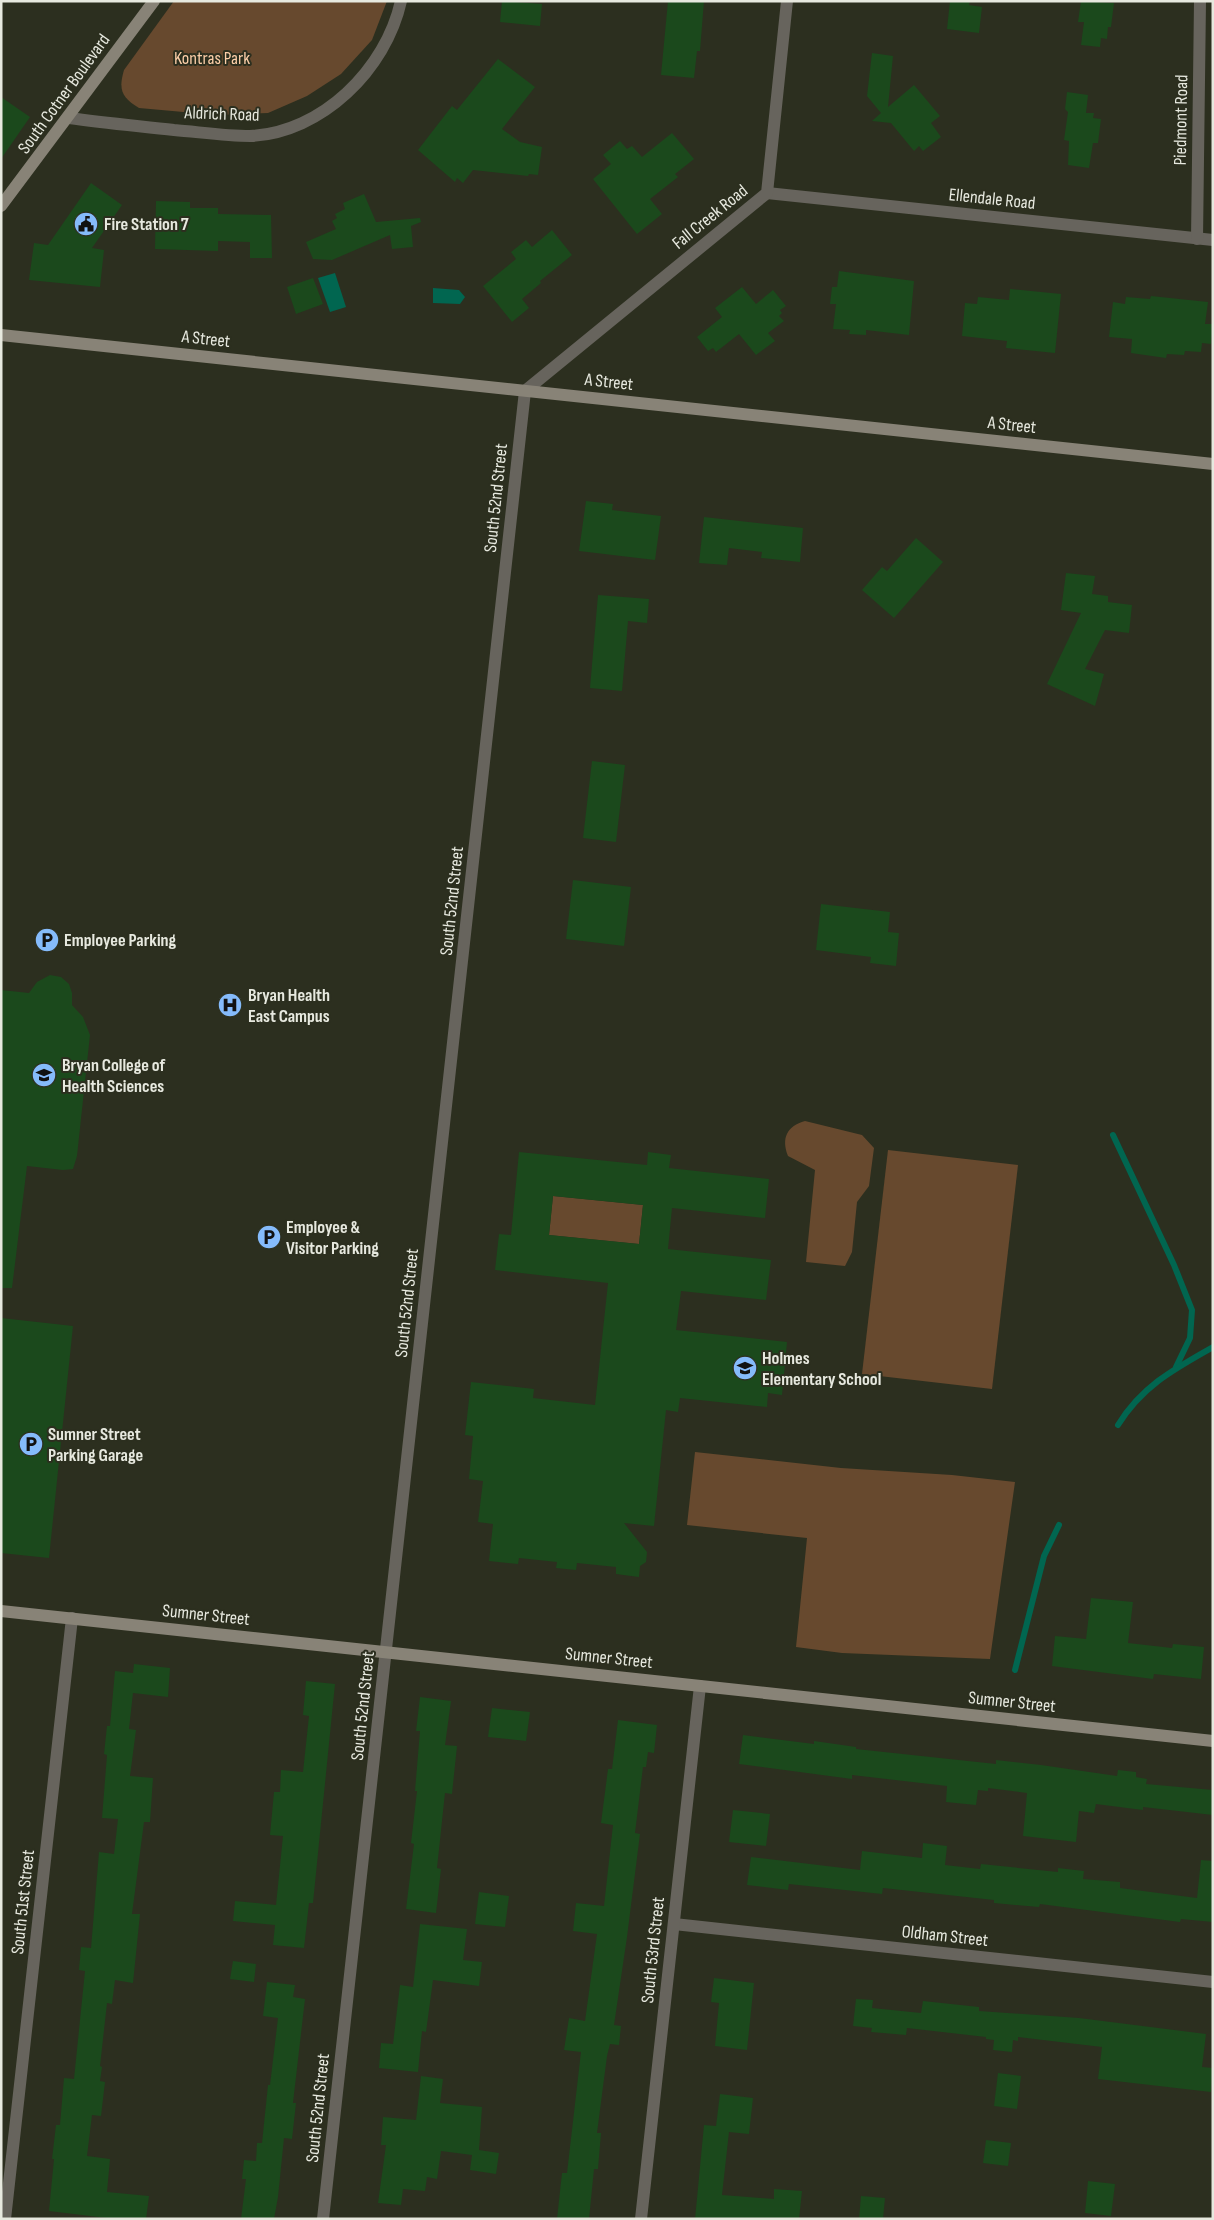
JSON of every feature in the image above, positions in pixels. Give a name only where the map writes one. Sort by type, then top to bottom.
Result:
[{"type":"main road","name":"South Cotner Boulevard","points":[[1,206],[69,118],[154,1]]},
{"type":"main road","name":"A Street","points":[[1,335],[1213,464]]},
{"type":"main road","name":"Sumner Street","points":[[1,1611],[1213,1741]]},
{"type":"street","name":"Aldrich Road","points":[[69,118],[251,136],[301,123],[330,107],[360,80],[375,61],[389,34],[401,1]]},
{"type":"street","name":"Fall Creek Road","points":[[525,391],[767,194],[787,1]]},
{"type":"street","name":"Piedmont Road","points":[[1198,239],[1200,1]]},
{"type":"street","name":"Ellendale Road","points":[[767,194],[1213,240]]},
{"type":"street","name":"South 52nd Street","points":[[323,2219],[525,391]]},
{"type":"street","name":"South 51st Street","points":[[5,2219],[72,1618]]},
{"type":"street","name":"South 53rd Street","points":[[641,2219],[700,1686]]},
{"type":"street","name":"Oldham Street","points":[[674,1924],[1213,1982]]},
{"type":"green space","name":"Kontras Park","points":[[174,1],[387,1],[372,40],[341,74],[307,96],[268,113],[217,115],[139,108],[129,101],[123,93],[121,83],[124,70]]},
{"type":"green space","points":[[805,1121],[862,1135],[874,1148],[869,1186],[857,1202],[852,1252],[845,1266],[806,1262],[815,1170],[788,1156],[785,1144],[790,1130]]},
{"type":"green space","points":[[888,1150],[1018,1165],[992,1389],[862,1374]]},
{"type":"green space","points":[[553,1196],[643,1205],[639,1244],[549,1235]]},
{"type":"green space","points":[[695,1452],[841,1468],[952,1475],[1015,1482],[990,1659],[842,1653],[796,1647],[807,1538],[687,1525]]},
{"type":"water","points":[[335,273],[346,307],[330,312],[318,278]]},
{"type":"water","points":[[433,288],[459,290],[465,297],[460,304],[433,303]]},
{"type":"building","points":[[502,1],[542,4],[540,26],[500,22]]},
{"type":"building","points":[[668,1],[704,1],[700,51],[697,51],[694,78],[661,75]]},
{"type":"building","points":[[950,1],[970,1],[969,5],[982,7],[979,33],[947,29]]},
{"type":"building","points":[[1081,1],[1114,3],[1111,27],[1108,27],[1107,39],[1101,38],[1100,47],[1081,45],[1084,22],[1078,22]]},
{"type":"building","points":[[872,53],[893,56],[888,107],[914,85],[940,116],[931,123],[941,137],[923,151],[919,146],[914,151],[891,123],[872,121],[881,113],[867,96]]},
{"type":"building","points":[[498,59],[535,87],[502,129],[520,142],[542,147],[538,175],[529,174],[528,176],[473,170],[463,183],[457,178],[455,182],[418,150],[452,106],[457,110]]},
{"type":"building","points":[[1067,92],[1088,95],[1086,113],[1094,113],[1093,118],[1101,119],[1098,143],[1093,143],[1089,168],[1068,165],[1069,141],[1064,140],[1068,112],[1065,109]]},
{"type":"building","points":[[1,97],[30,117],[1,159]]},
{"type":"building","points":[[672,133],[694,159],[675,174],[678,177],[650,199],[662,214],[637,234],[593,179],[611,164],[603,155],[620,141],[627,149],[632,146],[642,157]]},
{"type":"building","name":"Fire Station 7","points":[[91,183],[122,205],[92,248],[104,250],[100,287],[29,280],[34,243],[48,245]]},
{"type":"building","points":[[364,194],[376,222],[420,218],[421,222],[411,226],[413,247],[392,249],[390,235],[332,260],[313,259],[306,242],[336,229],[332,221],[337,218],[335,214],[345,209],[343,203]]},
{"type":"building","points":[[156,201],[190,202],[190,208],[218,208],[218,214],[271,215],[272,258],[250,258],[250,242],[218,241],[218,251],[155,249]]},
{"type":"building","points":[[552,230],[572,255],[540,281],[541,283],[522,299],[529,308],[512,322],[483,286],[516,259],[511,252],[526,240],[532,247]]},
{"type":"building","points":[[839,271],[914,281],[909,335],[866,330],[866,335],[849,334],[850,330],[833,329],[836,304],[830,304],[832,287],[837,287]]},
{"type":"building","points":[[313,278],[323,304],[296,314],[287,287]]},
{"type":"building","points":[[742,287],[756,304],[773,290],[786,306],[780,310],[782,313],[779,316],[784,321],[768,333],[775,341],[756,355],[739,334],[716,352],[713,348],[708,351],[697,337],[722,317],[715,308]]},
{"type":"building","points":[[1010,289],[1061,294],[1055,353],[1006,348],[1007,341],[962,336],[965,303],[977,304],[978,297],[1009,300]]},
{"type":"building","points":[[1151,296],[1208,302],[1205,324],[1213,324],[1211,344],[1202,343],[1201,352],[1185,351],[1184,355],[1167,354],[1166,358],[1131,353],[1132,339],[1109,337],[1113,302],[1125,304],[1126,297],[1150,299]]},
{"type":"building","points":[[586,501],[613,504],[612,510],[661,516],[655,560],[579,551]]},
{"type":"building","points":[[704,517],[803,528],[800,562],[761,558],[762,552],[729,548],[727,565],[699,563]]},
{"type":"building","points":[[916,538],[943,562],[894,618],[862,590],[882,567],[887,571]]},
{"type":"building","points":[[1066,573],[1095,576],[1092,594],[1108,596],[1108,602],[1132,605],[1129,633],[1105,630],[1085,669],[1104,674],[1095,706],[1047,684],[1081,613],[1061,610]]},
{"type":"building","points":[[598,595],[649,599],[647,623],[628,621],[622,691],[590,688]]},
{"type":"building","points":[[592,761],[625,765],[616,842],[583,838]]},
{"type":"building","points":[[573,880],[631,887],[624,946],[566,939]]},
{"type":"building","points":[[821,904],[890,912],[888,932],[899,933],[896,966],[870,963],[871,957],[816,950]]},
{"type":"building","name":"Bryan College of Health Sciences","points":[[50,975],[61,977],[69,984],[72,993],[72,1005],[83,1017],[90,1035],[77,1156],[73,1169],[63,1170],[27,1166],[12,1288],[1,1288],[1,990],[29,993],[37,982]]},
{"type":"building","name":"Holmes Elementary School","points":[[519,1152],[647,1165],[648,1152],[671,1155],[669,1168],[769,1179],[765,1218],[672,1208],[668,1249],[771,1260],[766,1300],[681,1291],[676,1330],[787,1342],[782,1395],[768,1393],[767,1407],[680,1398],[678,1412],[666,1410],[654,1526],[624,1523],[647,1552],[646,1562],[640,1566],[639,1577],[616,1574],[616,1567],[577,1563],[576,1570],[556,1568],[557,1562],[519,1558],[518,1564],[489,1561],[493,1524],[478,1522],[483,1481],[469,1479],[473,1436],[465,1435],[471,1382],[534,1389],[533,1398],[595,1405],[608,1283],[495,1270],[499,1234],[511,1235]],"holes":[[[553,1196],[643,1205],[639,1244],[549,1235]]]},
{"type":"building","name":"Sumner Street Parking Garage","points":[[1,1318],[73,1326],[49,1558],[1,1553]]},
{"type":"building","points":[[1091,1598],[1133,1602],[1128,1643],[1172,1648],[1173,1644],[1204,1647],[1201,1679],[1154,1674],[1153,1679],[1052,1666],[1055,1636],[1086,1639]]},
{"type":"building","points":[[134,1664],[170,1668],[168,1697],[133,1693],[129,1729],[136,1730],[130,1776],[153,1778],[150,1822],[144,1822],[132,1914],[140,1914],[133,1983],[115,1980],[112,2004],[107,2003],[100,2066],[102,2067],[100,2081],[105,2082],[101,2116],[92,2115],[87,2156],[110,2159],[107,2192],[149,2196],[146,2219],[115,2219],[49,2211],[54,2159],[52,2159],[56,2125],[60,2125],[64,2078],[74,2079],[85,1971],[79,1970],[81,1947],[91,1948],[99,1852],[114,1854],[118,1819],[102,1818],[107,1755],[104,1754],[107,1726],[110,1726],[115,1671],[133,1673]]},
{"type":"building","points":[[306,1681],[335,1684],[313,1903],[309,1903],[304,1948],[273,1945],[275,1925],[233,1921],[235,1901],[276,1905],[283,1836],[270,1835],[274,1792],[280,1792],[281,1770],[303,1772],[309,1716],[303,1715]]},
{"type":"building","points":[[420,1697],[451,1701],[445,1745],[457,1746],[452,1794],[445,1793],[437,1868],[441,1869],[436,1913],[406,1909],[414,1844],[411,1843],[417,1791],[415,1791],[420,1731],[416,1731]]},
{"type":"building","points":[[492,1708],[530,1712],[526,1741],[488,1737]]},
{"type":"building","points":[[618,1720],[657,1725],[654,1753],[648,1752],[646,1767],[643,1767],[635,1833],[640,1834],[614,2025],[621,2026],[619,2045],[610,2044],[607,2056],[597,2133],[601,2133],[598,2169],[594,2169],[589,2219],[557,2219],[562,2173],[567,2173],[581,2052],[564,2050],[569,2018],[585,2021],[597,1934],[573,1931],[576,1903],[604,1906],[613,1825],[601,1823],[608,1769],[612,1769]]},
{"type":"building","points":[[743,1735],[814,1744],[814,1741],[856,1747],[856,1749],[996,1764],[996,1760],[1117,1776],[1118,1770],[1136,1772],[1136,1777],[1147,1779],[1146,1784],[1213,1790],[1213,1815],[1143,1807],[1143,1810],[1096,1804],[1094,1813],[1079,1811],[1076,1842],[1023,1836],[1027,1793],[988,1788],[988,1791],[978,1790],[976,1805],[946,1802],[947,1786],[852,1775],[852,1779],[739,1764]]},
{"type":"building","points":[[733,1810],[770,1814],[766,1846],[729,1842]]},
{"type":"building","points":[[923,1843],[947,1846],[945,1865],[980,1869],[981,1864],[1058,1872],[1058,1868],[1084,1871],[1083,1879],[1120,1882],[1120,1888],[1197,1898],[1201,1860],[1213,1861],[1213,1922],[1181,1919],[1180,1922],[1040,1904],[1039,1907],[994,1903],[994,1900],[883,1888],[882,1894],[789,1884],[788,1890],[747,1885],[751,1857],[860,1870],[862,1851],[922,1858]]},
{"type":"building","points":[[479,1892],[509,1896],[505,1927],[475,1924]]},
{"type":"building","points":[[420,1924],[467,1929],[463,1960],[482,1962],[479,1986],[433,1980],[426,2032],[422,2031],[418,2072],[379,2068],[381,2043],[393,2044],[400,1985],[413,1987]]},
{"type":"building","points":[[233,1961],[256,1964],[254,1982],[230,1979]]},
{"type":"building","points":[[714,1978],[754,1983],[747,2050],[715,2046],[719,2003],[711,2002]]},
{"type":"building","points":[[267,1982],[295,1985],[293,1997],[305,1999],[293,2103],[296,2103],[292,2139],[284,2138],[274,2219],[241,2219],[246,2179],[242,2179],[244,2160],[256,2161],[257,2143],[262,2143],[278,2018],[263,2016]]},
{"type":"building","points":[[856,1999],[873,2000],[872,2008],[921,2013],[923,2001],[979,2007],[979,2011],[1079,2018],[1206,2034],[1202,2067],[1213,2068],[1211,2092],[1098,2079],[1102,2047],[1018,2037],[1018,2041],[1013,2040],[1012,2052],[993,2050],[994,2040],[986,2039],[986,2037],[907,2028],[906,2035],[871,2032],[872,2028],[853,2026]]},
{"type":"building","points":[[998,2073],[1021,2076],[1017,2109],[994,2106]]},
{"type":"building","points":[[421,2076],[443,2079],[440,2103],[482,2107],[479,2150],[499,2153],[496,2174],[470,2170],[472,2155],[441,2151],[437,2179],[427,2177],[425,2191],[403,2189],[401,2205],[378,2203],[386,2145],[381,2145],[383,2117],[416,2120]]},
{"type":"building","points":[[720,2094],[753,2098],[749,2134],[729,2132],[722,2195],[774,2199],[774,2189],[802,2191],[799,2219],[695,2219],[704,2125],[716,2126]]},
{"type":"building","points":[[986,2140],[1011,2143],[1008,2166],[983,2163]]},
{"type":"building","points":[[1088,2181],[1115,2184],[1111,2216],[1085,2213]]},
{"type":"building","points":[[861,2196],[885,2198],[883,2219],[859,2219]]},
{"type":"waterway","points":[[1113,1135],[1174,1265],[1192,1310],[1190,1338],[1176,1367]]},
{"type":"waterway","points":[[1118,1425],[1127,1411],[1148,1389],[1172,1371],[1213,1347]]},
{"type":"waterway","points":[[1015,1670],[1044,1556],[1059,1525]]},
{"type":"place","name":"Fire Station 7","points":[[86,224]]},
{"type":"place","name":"Employee Parking","points":[[47,940]]},
{"type":"place","name":"Bryan Health East Campus","points":[[230,1005]]},
{"type":"place","name":"Bryan College of Health Sciences","points":[[44,1075]]},
{"type":"place","name":"Employee & Visitor Parking","points":[[269,1237]]},
{"type":"place","name":"Holmes Elementary School","points":[[745,1368]]},
{"type":"place","name":"Sumner Street Parking Garage","points":[[31,1444]]}]
